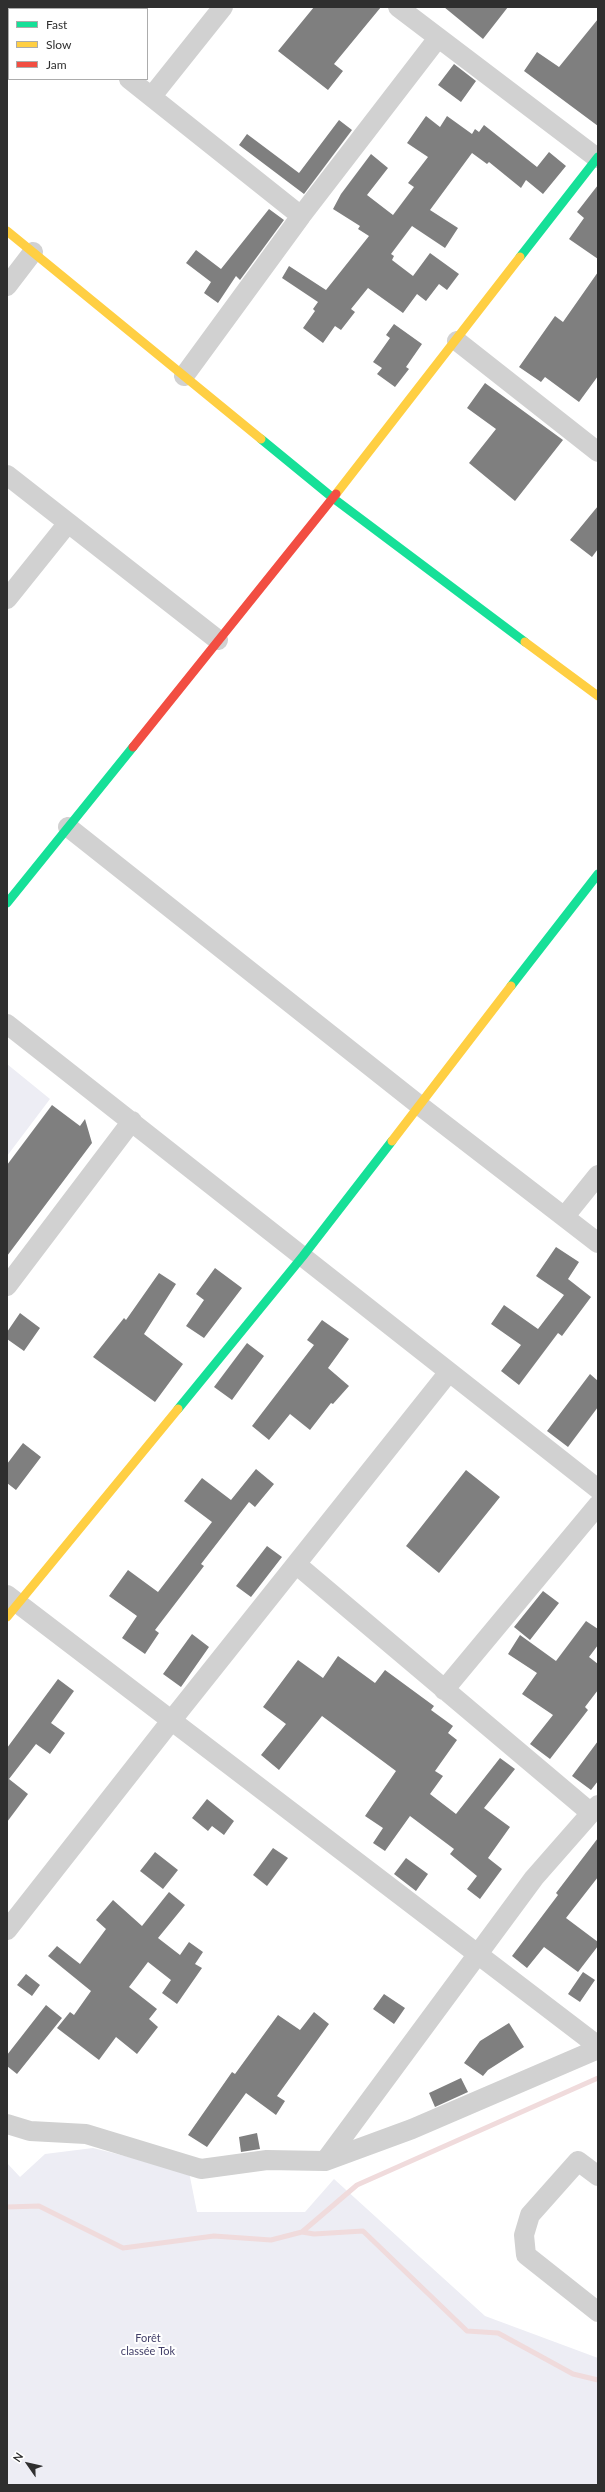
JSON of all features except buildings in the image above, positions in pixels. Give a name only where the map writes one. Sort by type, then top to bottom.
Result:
[{"type":"street","points":[[152,96],[223,7]]},
{"type":"street","points":[[7,903],[333,498],[457,341],[597,158],[398,7]]},
{"type":"street","points":[[184,376],[301,216],[438,38]]},
{"type":"street","points":[[130,80],[301,216]]},
{"type":"street","points":[[7,231],[333,498],[598,696]]},
{"type":"street","points":[[7,286],[33,252]]},
{"type":"street","points":[[457,341],[598,452]]},
{"type":"street","points":[[7,475],[218,640]]},
{"type":"street","points":[[7,600],[68,523]]},
{"type":"street","points":[[68,826],[419,1105],[598,1242]]},
{"type":"street","points":[[7,2124],[30,2131],[86,2134],[201,2169],[267,2160],[325,2161],[412,2129],[598,2047],[171,1720],[11,1605],[303,1256],[598,874]]},
{"type":"street","points":[[7,1024],[598,1489]]},
{"type":"street","points":[[7,1286],[132,1121]]},
{"type":"street","points":[[565,1216],[598,1175]]},
{"type":"street","points":[[7,1930],[171,1720],[449,1372]]},
{"type":"street","points":[[444,1690],[598,1505]]},
{"type":"street","points":[[296,1564],[444,1690],[594,1809],[534,1878],[325,2161]]},
{"type":"street","points":[[598,2176],[578,2161],[530,2215],[524,2235],[526,2255],[598,2312]]},
{"type":"green space","points":[[7,1064],[50,1099],[7,1156]]},
{"type":"green space","name":"Forêt classée Tok","points":[[93,2148],[189,2172],[197,2212],[305,2212],[334,2179],[485,2316],[598,2358],[598,2485],[7,2485],[7,2163],[20,2177],[45,2154]]},
{"type":"waterway","points":[[302,2232],[357,2185],[598,2078]]},
{"type":"waterway","points":[[7,2207],[39,2206],[123,2248],[214,2236],[271,2240],[302,2232],[314,2234],[363,2231],[467,2331],[498,2333],[573,2374],[598,2380]]},
{"type":"traffic: fast","points":[[520,257],[598,157]]},
{"type":"traffic: fast","points":[[261,439],[333,498],[525,642]]},
{"type":"traffic: fast","points":[[7,903],[133,747]]},
{"type":"traffic: fast","points":[[511,986],[598,874]]},
{"type":"traffic: fast","points":[[178,1409],[303,1256],[392,1141]]},
{"type":"traffic: slow","points":[[7,231],[261,439]]},
{"type":"traffic: slow","points":[[336,494],[520,257]]},
{"type":"traffic: slow","points":[[525,642],[598,696]]},
{"type":"traffic: slow","points":[[392,1141],[511,986]]},
{"type":"traffic: slow","points":[[7,1617],[178,1409]]},
{"type":"traffic: jam","points":[[133,747],[336,494]]}]
